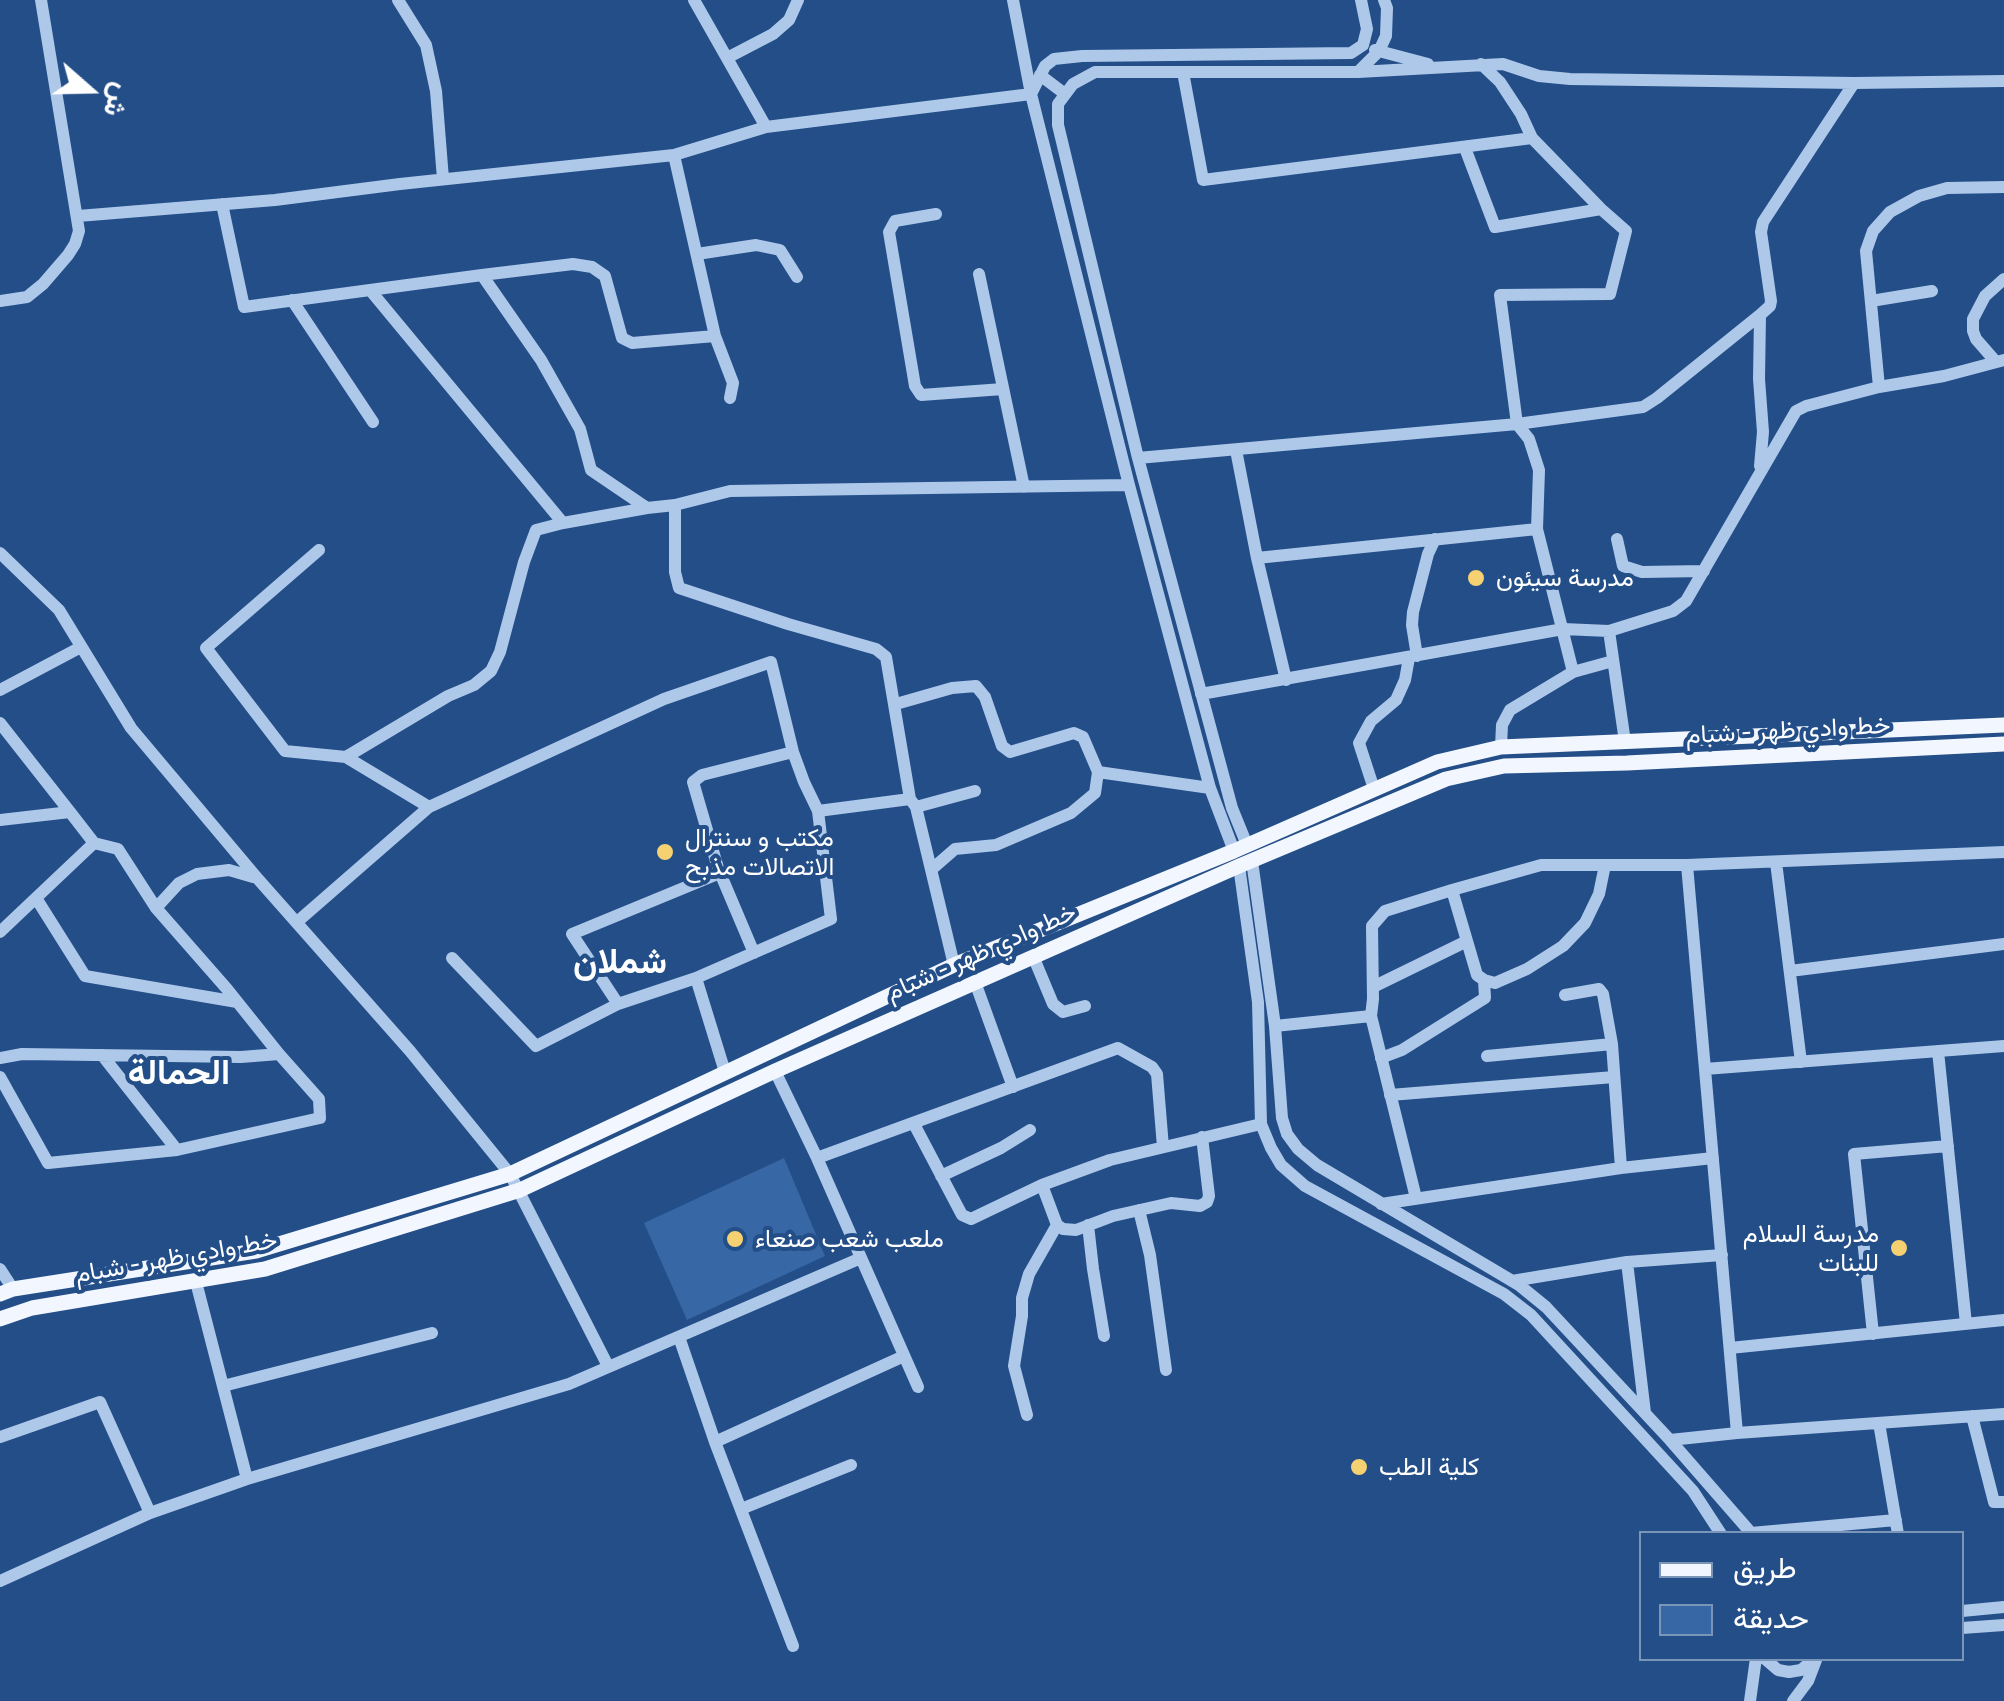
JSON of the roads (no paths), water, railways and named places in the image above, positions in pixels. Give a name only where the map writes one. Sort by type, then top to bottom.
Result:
[{"type":"main road","name":"خط وادي ظهر - شبام","points":[[0,1319],[32,1308],[265,1269],[520,1190],[775,1070],[1033,956],[1437,762],[1501,747],[2004,725]]},
{"type":"main road","name":"خط وادي ظهر - شبام","points":[[6,1292],[256,1251],[510,1174],[954,965],[1446,779],[1504,766],[2004,744]]},
{"type":"street","points":[[0,301],[27,297],[42,284],[75,244],[78,232],[42,0]]},
{"type":"street","points":[[398,0],[426,45],[436,91],[443,179]]},
{"type":"street","points":[[694,0],[766,127]]},
{"type":"street","points":[[727,58],[790,20],[798,0]]},
{"type":"street","points":[[1012,0],[1031,94],[1129,485],[1210,788],[1243,856],[1258,1002],[1262,1124],[1270,1148],[1281,1165],[1304,1186],[1504,1294],[1532,1315],[1694,1492],[1719,1531]]},
{"type":"street","points":[[1031,94],[1054,59],[1351,53],[1364,45],[1367,29],[1361,0]]},
{"type":"street","points":[[1358,72],[1379,51],[1386,36],[1384,0]]},
{"type":"street","points":[[1364,45],[1424,64],[1453,68]]},
{"type":"street","points":[[1481,64],[1500,82],[1532,138],[1626,231],[1610,294],[1500,295],[1517,424],[1529,439],[1538,470],[1537,529],[1573,672]]},
{"type":"street","points":[[1749,1531],[1546,1307],[1512,1281],[1317,1165],[1287,1134],[1282,1118],[1275,1026],[1243,856],[1138,458],[1058,125],[1058,104],[1073,84],[1096,72],[1358,72],[1503,64],[1539,76],[1570,79],[2004,82]]},
{"type":"street","points":[[1184,72],[1203,180],[1532,138]]},
{"type":"street","points":[[1040,75],[1066,94]]},
{"type":"street","points":[[1138,458],[1517,424],[1642,407],[1770,306],[1761,232],[1764,222],[1854,83]]},
{"type":"street","points":[[78,216],[674,155],[766,127],[1031,94]]},
{"type":"street","points":[[1465,148],[1495,227],[1601,209]]},
{"type":"street","points":[[674,155],[715,336],[732,383],[730,398]]},
{"type":"street","points":[[1879,387],[1866,251],[1874,231],[1890,212],[1919,196],[1947,188],[2004,187]]},
{"type":"street","points":[[222,204],[244,307],[574,264],[592,267],[605,276],[622,338],[632,342],[715,336]]},
{"type":"street","points":[[936,214],[895,222],[889,232],[914,386],[920,395],[1003,389]]},
{"type":"street","points":[[697,254],[756,245],[780,250],[797,277]]},
{"type":"street","points":[[979,274],[1024,487]]},
{"type":"street","points":[[482,276],[541,360],[580,429],[591,470],[647,508]]},
{"type":"street","points":[[2000,361],[1976,340],[1973,319],[1985,296],[2004,279]]},
{"type":"street","points":[[370,290],[564,523]]},
{"type":"street","points":[[1870,302],[1932,291]]},
{"type":"street","points":[[292,300],[372,422]]},
{"type":"street","points":[[1759,475],[1763,432],[1760,315]]},
{"type":"street","points":[[1201,694],[1563,629],[1609,631],[1679,608],[1796,411],[1879,387],[2000,361]]},
{"type":"street","points":[[1236,450],[1286,680]]},
{"type":"street","points":[[346,757],[448,696],[474,685],[491,671],[536,530],[676,505],[730,491],[1129,485]]},
{"type":"street","points":[[676,505],[675,572],[679,588],[876,649],[886,657],[913,803],[954,965]]},
{"type":"street","points":[[1257,558],[1537,529]]},
{"type":"street","points":[[1374,789],[1360,743],[1370,721],[1396,700],[1405,680],[1413,657],[1413,612],[1434,539]]},
{"type":"street","points":[[1616,539],[1623,566],[1642,572],[1704,571]]},
{"type":"street","points":[[319,550],[206,648],[285,751],[346,757],[429,807]]},
{"type":"street","points":[[0,553],[59,610],[131,728],[410,1051],[510,1174],[608,1366]]},
{"type":"street","points":[[1609,631],[1625,742]]},
{"type":"street","points":[[0,690],[81,647]]},
{"type":"street","points":[[1501,747],[1502,725],[1510,710],[1573,672],[1614,660]]},
{"type":"street","points":[[296,922],[429,807],[664,699],[771,662],[792,752],[818,811],[831,919],[696,978],[618,1004],[536,1046],[452,958]]},
{"type":"street","points":[[896,704],[952,688],[976,686],[986,697],[1002,746],[1010,752],[1074,733],[1083,737],[1098,772],[1094,793],[1071,813],[996,844],[955,849],[932,869]]},
{"type":"street","points":[[0,724],[94,843],[118,849],[156,908],[319,1098],[320,1118],[177,1150],[48,1163],[0,1077]]},
{"type":"street","points":[[754,953],[720,873],[693,782],[702,775],[792,752]]},
{"type":"street","points":[[1098,772],[1210,788]]},
{"type":"street","points":[[818,811],[913,803],[975,791]]},
{"type":"street","points":[[0,820],[70,812]]},
{"type":"street","points":[[0,932],[94,843]]},
{"type":"street","points":[[1416,1198],[1370,1016],[1372,926],[1385,912],[1541,865],[1688,865],[2004,852]]},
{"type":"street","points":[[1776,862],[1801,1062]]},
{"type":"street","points":[[1452,890],[1477,975],[1495,982],[1527,969],[1563,946],[1592,908],[1605,865]]},
{"type":"street","points":[[1688,865],[1737,1432]]},
{"type":"street","points":[[156,908],[179,883],[196,874],[230,870],[258,879]]},
{"type":"street","points":[[618,1004],[572,934],[720,873]]},
{"type":"street","points":[[36,898],[85,976],[237,1002]]},
{"type":"street","points":[[1373,987],[1467,941]]},
{"type":"street","points":[[1790,971],[2004,944]]},
{"type":"street","points":[[1033,956],[1053,1004],[1063,1012],[1084,1006]]},
{"type":"street","points":[[696,978],[725,1072]]},
{"type":"street","points":[[1380,1058],[1402,1050],[1485,998],[1484,980]]},
{"type":"street","points":[[975,982],[1013,1087]]},
{"type":"street","points":[[1565,995],[1599,989],[1602,994],[1612,1044],[1622,1168]]},
{"type":"street","points":[[1275,1026],[1370,1016]]},
{"type":"street","points":[[1488,1056],[1612,1044]]},
{"type":"street","points":[[1706,1069],[2004,1046]]},
{"type":"street","points":[[817,1158],[1118,1048],[1152,1067],[1157,1074],[1163,1147]]},
{"type":"street","points":[[1938,1051],[1966,1324]]},
{"type":"street","points":[[0,1058],[22,1054],[241,1058],[280,1054]]},
{"type":"street","points":[[102,1055],[177,1150]]},
{"type":"street","points":[[775,1070],[918,1387]]},
{"type":"street","points":[[1390,1094],[1614,1077]]},
{"type":"street","points":[[914,1124],[962,1216],[971,1219],[1042,1185],[1110,1160],[1262,1124]]},
{"type":"street","points":[[941,1176],[1002,1148],[1030,1130]]},
{"type":"street","points":[[1042,1185],[1057,1225],[1063,1229],[1076,1230],[1113,1216],[1171,1203],[1200,1206],[1209,1196],[1202,1137]]},
{"type":"street","points":[[1872,1334],[1854,1154],[1948,1146]]},
{"type":"street","points":[[1382,1204],[1713,1158]]},
{"type":"street","points":[[1138,1210],[1150,1255],[1166,1370]]},
{"type":"street","points":[[1027,1415],[1014,1366],[1022,1298],[1030,1274],[1057,1225]]},
{"type":"street","points":[[1088,1225],[1104,1336]]},
{"type":"street","points":[[1512,1281],[1627,1262],[1722,1255]]},
{"type":"street","points":[[0,1580],[150,1512],[569,1384],[861,1258]]},
{"type":"street","points":[[1627,1262],[1645,1413]]},
{"type":"street","points":[[0,1269],[6,1292]]},
{"type":"street","points":[[196,1282],[248,1479]]},
{"type":"street","points":[[1730,1348],[2004,1320]]},
{"type":"street","points":[[223,1386],[432,1333]]},
{"type":"street","points":[[679,1337],[793,1646]]},
{"type":"street","points":[[716,1442],[904,1356]]},
{"type":"street","points":[[0,1438],[100,1402],[150,1512]]},
{"type":"street","points":[[1670,1440],[2004,1414]]},
{"type":"street","points":[[1972,1416],[1994,1502],[2004,1502]]},
{"type":"street","points":[[1800,1531],[1897,1527],[1879,1422]]},
{"type":"street","points":[[740,1508],[851,1465]]},
{"type":"street","points":[[1964,1611],[2004,1607]]},
{"type":"street","points":[[1964,1628],[2004,1624]]},
{"type":"street","points":[[1750,1701],[1756,1661]]},
{"type":"street","points":[[1768,1661],[1778,1670],[1790,1672],[1801,1670],[1812,1661]]},
{"type":"street","points":[[1792,1701],[1808,1680],[1815,1661]]},
{"type":"place","name":"مدرسة سيئون","points":[[1476,578]]},
{"type":"place","name":"مكتب و سنترال الاتصالات مذبح","points":[[665,852]]},
{"type":"place","name":"ملعب شعب صنعاء","points":[[735,1239]]},
{"type":"place","name":"مدرسة السلام للبنات","points":[[1899,1248]]},
{"type":"place","name":"كلية الطب","points":[[1359,1467]]},
{"type":"district","name":"شملان","points":[[620,962]]},
{"type":"district","name":"الحمالة","points":[[179,1073]]}]
